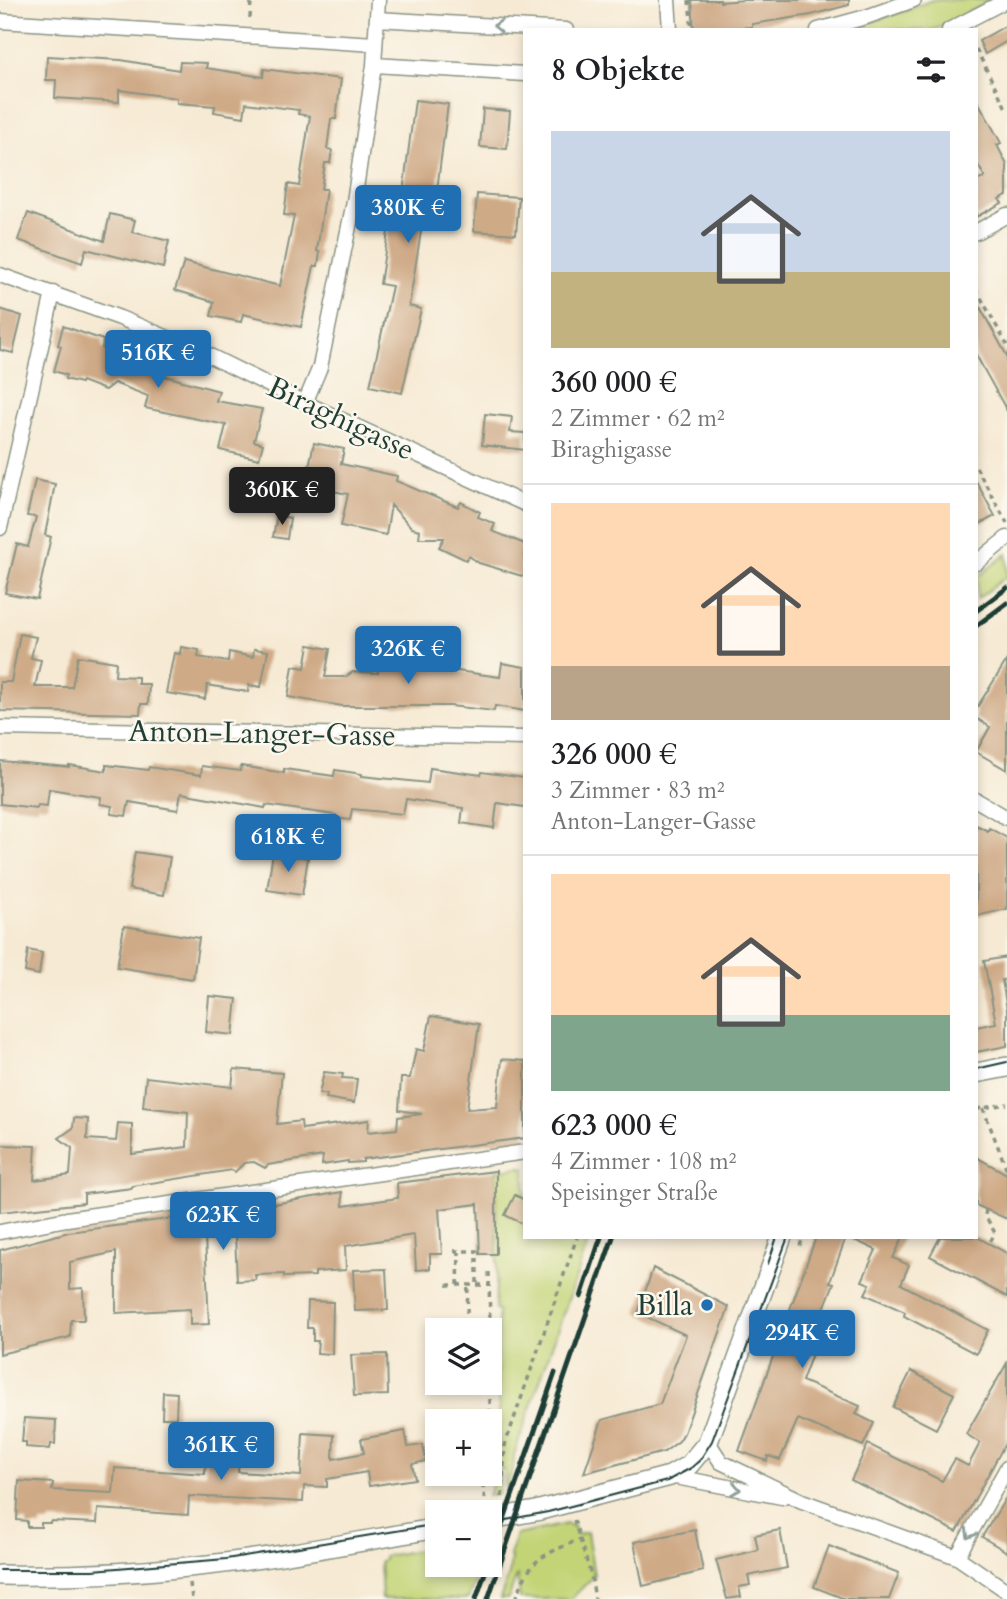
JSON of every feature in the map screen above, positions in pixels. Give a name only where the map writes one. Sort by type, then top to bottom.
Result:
[{"type":"main road","points":[[978,1073],[1007,1067]]},
{"type":"main road","points":[[502,1510],[536,1511],[670,1476],[689,1465],[708,1442],[781,1239]]},
{"type":"main road","points":[[0,1575],[89,1575],[189,1567],[425,1530]]},
{"type":"street","points":[[305,403],[320,367],[354,202],[374,65],[378,0]]},
{"type":"street","points":[[668,0],[670,28]]},
{"type":"street","points":[[825,28],[914,0]]},
{"type":"street","points":[[953,28],[1007,1]]},
{"type":"street","points":[[377,19],[532,28]]},
{"type":"street","points":[[0,21],[375,44]]},
{"type":"street","points":[[374,65],[523,74]]},
{"type":"street","points":[[978,231],[1007,215]]},
{"type":"street","name":"Biraghigasse","points":[[0,275],[202,352],[305,403],[523,503]]},
{"type":"street","points":[[0,528],[53,293]]},
{"type":"street","points":[[978,561],[1007,538]]},
{"type":"street","name":"Anton-Langer-Gasse","points":[[0,728],[523,738]]},
{"type":"street","points":[[978,801],[1007,818]]},
{"type":"street","points":[[0,1232],[80,1217],[523,1152]]},
{"type":"street","points":[[708,1442],[721,1462],[802,1501],[957,1557],[1007,1591]]},
{"type":"street","points":[[957,1557],[1007,1468]]},
{"type":"street","points":[[670,1476],[802,1501]]},
{"type":"path","points":[[250,18],[251,0]]},
{"type":"path","points":[[690,0],[692,28]]},
{"type":"path","points":[[978,53],[1007,110]]},
{"type":"path","points":[[978,293],[1007,345]]},
{"type":"path","points":[[978,471],[1007,523]]},
{"type":"path","points":[[978,1109],[1007,1104]]},
{"type":"path","points":[[983,1108],[1006,1171]]},
{"type":"path","points":[[986,1210],[985,1215],[995,1233],[990,1242]]},
{"type":"path","points":[[502,1497],[505,1445],[576,1239]]},
{"type":"path","points":[[458,1285],[456,1251],[477,1251],[477,1285]]},
{"type":"path","points":[[489,1272],[489,1318]]},
{"type":"path","points":[[447,1284],[489,1285]]},
{"type":"path","points":[[467,1313],[468,1285]]},
{"type":"path","points":[[574,1520],[591,1574],[595,1599]]},
{"type":"path","points":[[516,1599],[523,1580],[536,1559],[580,1539]]},
{"type":"green space","points":[[932,0],[993,0],[938,28],[852,28]]},
{"type":"green space","points":[[1007,554],[1007,576],[978,598],[978,576]]},
{"type":"green space","points":[[523,1168],[523,1239],[589,1239],[514,1455],[513,1469],[505,1491],[505,1470],[502,1470],[502,1409],[499,1409],[499,1395],[502,1395],[502,1318],[498,1318],[498,1311],[495,1310],[496,1171]]},
{"type":"green space","points":[[492,1486],[499,1486],[499,1494],[488,1495]]},
{"type":"green space","points":[[566,1524],[574,1526],[577,1535],[587,1532],[594,1576],[571,1599],[520,1599],[517,1575],[508,1599],[500,1599],[509,1574],[509,1555],[516,1535]]},
{"type":"green space","points":[[425,1549],[425,1577],[476,1577],[468,1599],[382,1599],[380,1561],[384,1560],[384,1556]]},
{"type":"building","points":[[692,0],[849,0],[849,5],[811,15],[752,24],[752,27],[694,28]]},
{"type":"building","points":[[1007,25],[1007,41],[985,54],[979,41]]},
{"type":"building","points":[[47,56],[121,60],[179,70],[180,62],[207,63],[206,68],[263,77],[264,69],[341,79],[336,119],[331,119],[327,149],[332,150],[330,163],[325,163],[321,189],[326,189],[317,251],[320,252],[318,266],[314,266],[301,327],[243,314],[241,322],[211,316],[214,302],[175,290],[184,262],[280,286],[294,216],[284,215],[288,184],[299,186],[310,116],[298,114],[299,110],[246,103],[244,117],[214,112],[215,106],[177,103],[177,98],[119,90],[119,102],[55,98],[56,80],[46,80]]},
{"type":"building","points":[[415,100],[448,104],[437,190],[428,188],[409,306],[421,309],[402,393],[370,386],[392,286],[380,284],[393,199],[402,200]]},
{"type":"building","points":[[978,102],[1001,143],[997,145],[1007,165],[1007,195],[999,199],[1002,203],[978,216],[978,180],[985,177],[978,165]]},
{"type":"building","points":[[483,109],[510,111],[507,149],[480,147]]},
{"type":"building","points":[[477,194],[519,197],[516,234],[474,231]]},
{"type":"building","points":[[28,213],[104,241],[110,214],[135,220],[132,232],[169,241],[163,268],[86,249],[82,263],[18,240]]},
{"type":"building","points":[[978,304],[1007,356],[1007,411],[978,359]]},
{"type":"building","points":[[0,309],[22,316],[13,353],[0,350]]},
{"type":"building","points":[[63,326],[103,340],[102,348],[134,361],[132,367],[219,391],[216,401],[262,409],[254,441],[263,444],[259,459],[220,450],[226,425],[145,408],[148,396],[114,383],[105,390],[82,381],[81,383],[65,379],[66,375],[54,371]]},
{"type":"building","points":[[485,414],[512,417],[510,432],[523,433],[523,450],[482,445]]},
{"type":"building","points":[[314,443],[344,449],[341,464],[397,476],[396,481],[458,507],[461,502],[480,512],[478,517],[495,524],[492,531],[523,543],[523,576],[479,563],[469,556],[466,560],[439,547],[444,538],[419,538],[420,530],[412,528],[391,505],[386,535],[341,526],[348,494],[313,487],[317,468],[309,466]]},
{"type":"building","points":[[35,480],[55,484],[45,535],[51,537],[37,599],[5,593],[17,544],[28,547],[36,517],[27,516]]},
{"type":"building","points":[[978,485],[995,516],[978,525]]},
{"type":"building","points":[[277,515],[290,518],[287,539],[273,537]]},
{"type":"building","points":[[20,634],[36,637],[31,658],[41,660],[35,687],[72,687],[78,656],[116,662],[115,676],[138,677],[138,684],[149,684],[148,704],[141,704],[140,714],[0,711],[0,682],[11,682]]},
{"type":"building","points":[[309,645],[330,649],[325,677],[345,677],[353,672],[378,673],[378,667],[417,667],[432,661],[450,666],[450,670],[500,677],[502,663],[523,667],[523,711],[495,706],[494,711],[450,706],[342,706],[288,697],[293,666],[305,668]]},
{"type":"building","points":[[181,647],[199,650],[198,657],[228,662],[229,652],[253,657],[254,649],[268,651],[261,687],[249,685],[248,692],[207,685],[205,699],[166,693],[174,653],[180,654]]},
{"type":"building","points":[[1007,660],[1007,770],[978,753],[990,727],[978,719],[978,706]]},
{"type":"building","points":[[0,761],[69,765],[106,771],[106,765],[148,770],[149,767],[201,775],[202,766],[240,771],[241,766],[284,773],[284,769],[334,776],[335,770],[362,776],[428,783],[430,768],[523,778],[523,807],[497,803],[494,828],[461,823],[463,808],[406,799],[403,814],[352,809],[350,820],[335,818],[336,815],[266,805],[265,808],[181,793],[178,810],[129,802],[126,816],[111,814],[112,806],[100,804],[101,797],[49,789],[47,806],[37,805],[37,808],[0,804]]},
{"type":"building","points":[[978,826],[988,831],[989,828],[1007,838],[1007,909],[978,916]]},
{"type":"building","points":[[135,852],[170,857],[164,895],[129,889]]},
{"type":"building","points":[[273,853],[308,858],[302,895],[267,890]]},
{"type":"building","points":[[124,926],[199,938],[193,979],[117,967]]},
{"type":"building","points":[[28,950],[42,953],[39,975],[25,972]]},
{"type":"building","points":[[1007,957],[1007,979],[1002,980],[1007,1010],[1007,1046],[978,1052],[978,1027],[996,1023],[984,961]]},
{"type":"building","points":[[209,996],[237,999],[233,1035],[206,1032]]},
{"type":"building","points":[[431,1016],[479,1024],[467,1109],[497,1107],[502,1059],[523,1061],[523,1138],[363,1159],[363,1162],[322,1165],[323,1156],[268,1165],[265,1168],[254,1162],[244,1163],[235,1172],[232,1170],[84,1194],[84,1203],[0,1212],[0,1145],[36,1146],[34,1180],[70,1175],[72,1148],[59,1138],[73,1128],[74,1118],[88,1119],[87,1139],[116,1141],[118,1123],[132,1124],[132,1154],[187,1147],[188,1112],[143,1107],[146,1077],[232,1087],[234,1069],[282,1073],[277,1124],[301,1121],[302,1129],[369,1120],[368,1132],[397,1129],[398,1117],[422,1114],[399,1110],[401,1078],[410,1078],[416,1049],[424,1051]]},
{"type":"building","points":[[324,1072],[343,1074],[342,1078],[357,1079],[354,1103],[326,1098],[327,1094],[319,1094]]},
{"type":"building","points":[[978,1158],[1007,1174],[1007,1219],[978,1206]]},
{"type":"building","points":[[496,1171],[496,1254],[480,1254],[478,1204],[439,1209],[442,1254],[430,1254],[430,1269],[416,1270],[414,1235],[345,1246],[346,1270],[315,1272],[315,1276],[255,1275],[256,1280],[237,1281],[235,1235],[205,1236],[209,1324],[190,1325],[190,1309],[116,1313],[116,1252],[70,1262],[70,1289],[83,1288],[84,1320],[71,1320],[70,1337],[0,1354],[0,1250],[69,1232],[251,1208],[342,1192],[343,1206],[398,1198],[397,1183]]},
{"type":"building","points":[[515,1195],[523,1199],[523,1224],[505,1215]]},
{"type":"building","points":[[978,1238],[1007,1253],[1007,1297],[930,1256],[939,1239]]},
{"type":"building","points":[[815,1239],[845,1239],[830,1282],[834,1283],[820,1319],[824,1321],[802,1381],[860,1406],[856,1414],[874,1423],[863,1446],[798,1419],[780,1460],[768,1456],[767,1461],[739,1451]]},
{"type":"building","points":[[852,1239],[902,1239],[893,1258],[909,1265],[901,1284],[988,1330],[976,1354],[904,1316],[905,1312],[865,1294],[870,1284],[862,1281],[876,1250]]},
{"type":"building","points":[[653,1268],[729,1307],[679,1441],[664,1452],[584,1473],[602,1420],[660,1404],[686,1335],[638,1313]]},
{"type":"building","points":[[386,1269],[388,1310],[355,1311],[353,1270]]},
{"type":"building","points":[[308,1301],[333,1302],[332,1354],[317,1353],[318,1341],[313,1341],[313,1328],[307,1328]]},
{"type":"building","points":[[387,1354],[388,1395],[354,1396],[351,1355]]},
{"type":"building","points":[[1007,1363],[1007,1440],[957,1532],[851,1480],[868,1444],[942,1481],[955,1459],[968,1466],[980,1443],[966,1434]]},
{"type":"building","points":[[911,1371],[954,1394],[936,1429],[893,1407]]},
{"type":"building","points":[[163,1392],[177,1393],[176,1418],[162,1418]]},
{"type":"building","points":[[24,1418],[56,1420],[55,1444],[51,1444],[50,1449],[26,1447],[26,1442],[22,1442]]},
{"type":"building","points":[[405,1431],[408,1447],[423,1445],[425,1461],[412,1464],[415,1479],[369,1486],[367,1472],[327,1479],[327,1487],[304,1486],[303,1502],[189,1496],[188,1515],[98,1509],[97,1523],[51,1521],[41,1523],[41,1527],[27,1527],[27,1521],[17,1520],[19,1481],[53,1483],[52,1490],[113,1493],[115,1468],[205,1474],[207,1451],[231,1452],[230,1460],[239,1460],[238,1472],[301,1476],[303,1433],[334,1435],[333,1459],[364,1453],[361,1439]]},
{"type":"building","points":[[1007,1496],[1007,1552],[982,1537]]},
{"type":"building","points":[[695,1530],[703,1571],[643,1586],[634,1542]]},
{"type":"building","points":[[780,1530],[787,1568],[748,1576],[750,1585],[739,1587],[741,1597],[727,1599],[716,1560],[758,1550],[755,1535]]},
{"type":"building","points":[[829,1546],[899,1573],[889,1599],[845,1599],[814,1587]]},
{"type":"tram line","points":[[978,1069],[1007,1062]]},
{"type":"tram line","points":[[768,1264],[776,1239]]},
{"type":"tram line","points":[[502,1521],[548,1512],[667,1481],[700,1460],[712,1441],[787,1239]]},
{"type":"tram line","points":[[0,1570],[93,1570],[226,1559],[425,1526]]},
{"type":"railway","points":[[978,610],[1007,588]]},
{"type":"railway","points":[[978,625],[1007,603]]},
{"type":"railway","points":[[581,1297],[600,1239]]},
{"type":"railway","points":[[488,1599],[612,1239]]},
{"type":"railway","points":[[502,1525],[555,1373]]},
{"type":"railway","points":[[476,1599],[484,1577]]},
{"type":"place","name":"Billa","points":[[707,1305]]}]
